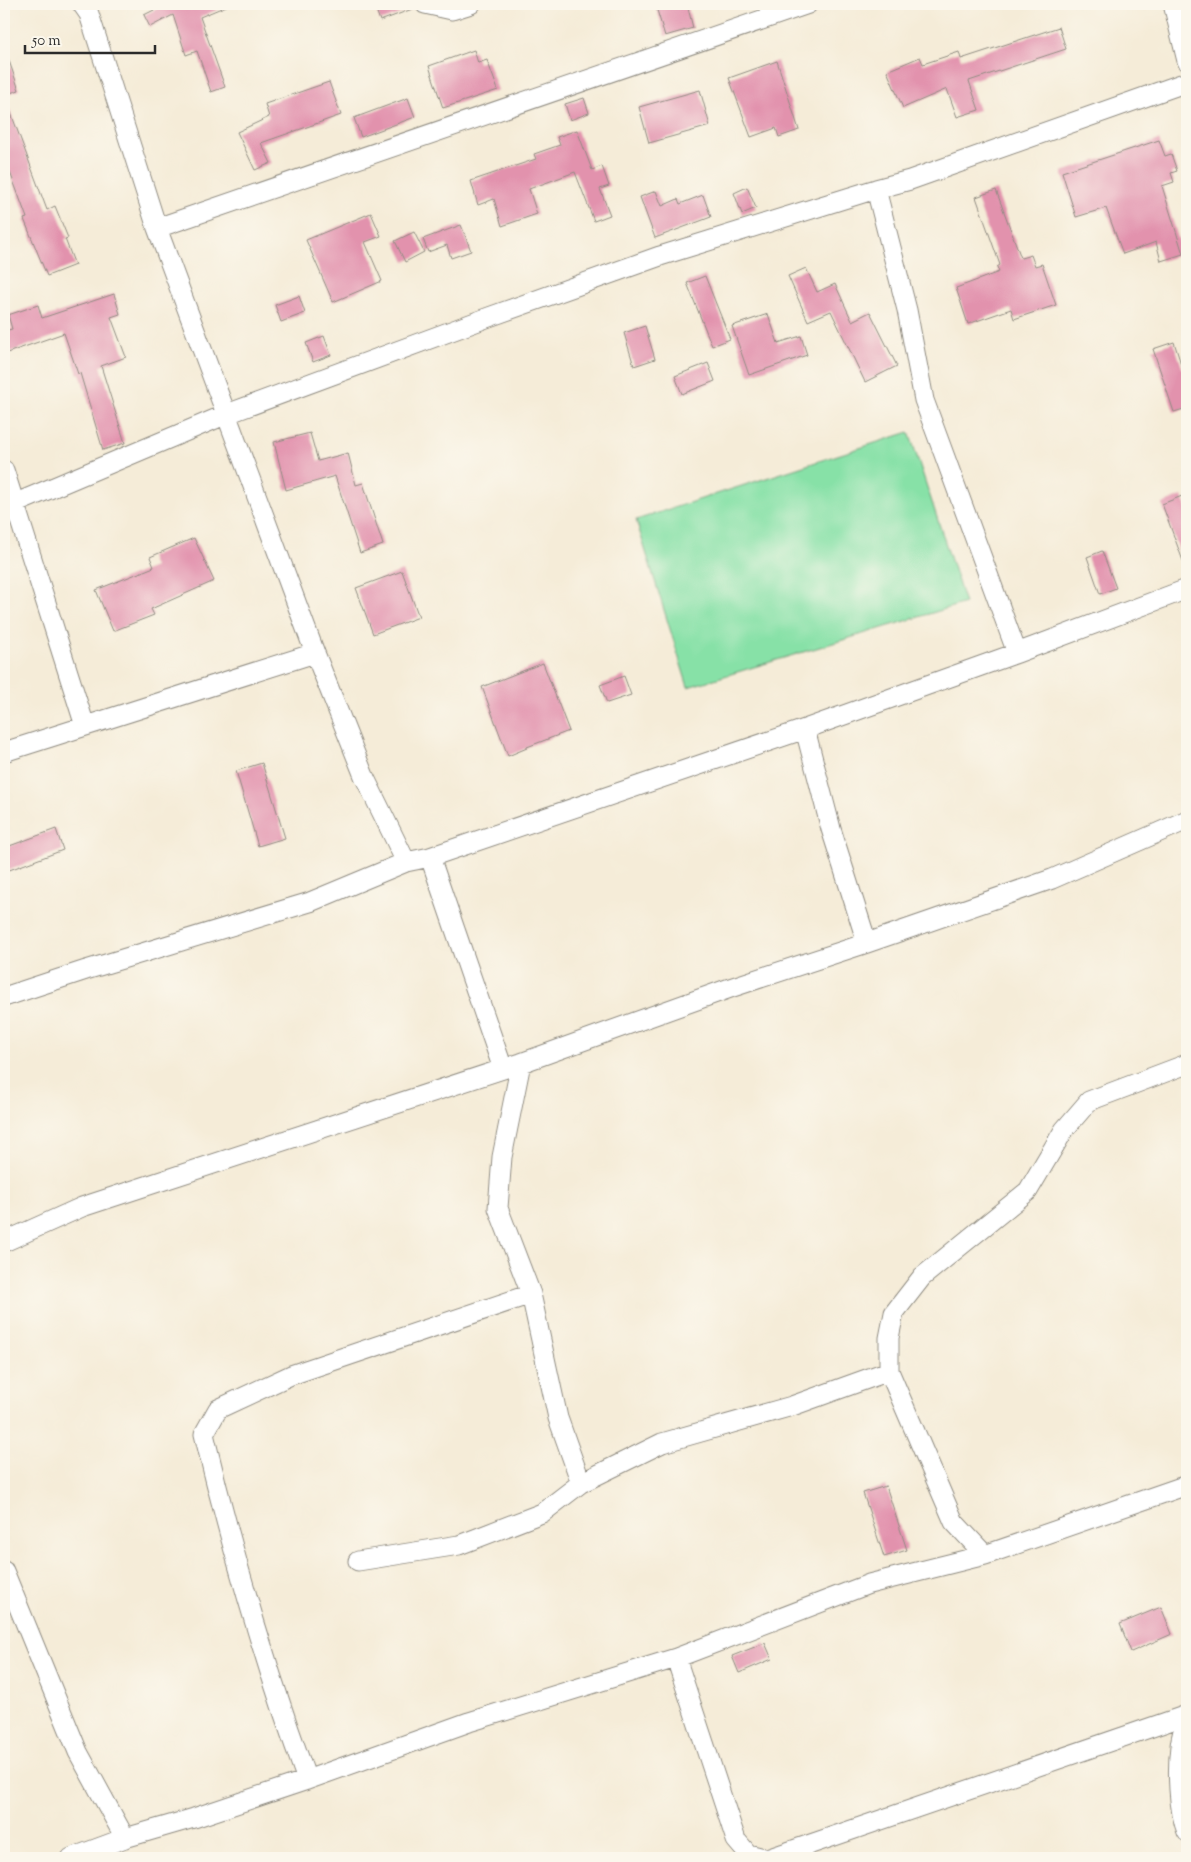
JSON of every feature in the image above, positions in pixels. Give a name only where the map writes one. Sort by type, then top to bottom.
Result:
[{"type":"street","points":[[82,4],[89,14],[157,228],[315,653],[364,776],[406,862]]},
{"type":"street","points":[[425,4],[452,10],[471,4]]},
{"type":"street","points":[[157,228],[808,4]]},
{"type":"street","points":[[1173,4],[1187,61]]},
{"type":"street","points":[[14,504],[227,414],[489,317],[651,259],[910,180],[1187,82]]},
{"type":"street","points":[[876,189],[907,310],[924,400],[1017,653]]},
{"type":"street","points":[[4,470],[85,726]]},
{"type":"street","points":[[4,997],[310,902],[406,862],[430,857],[805,729],[1017,653],[1187,589]]},
{"type":"street","points":[[4,752],[315,653]]},
{"type":"street","points":[[805,729],[831,829],[867,943]]},
{"type":"street","points":[[4,1242],[82,1207],[521,1063],[730,988],[1052,879],[1187,820]]},
{"type":"street","points":[[430,857],[503,1069]]},
{"type":"street","points":[[521,1063],[502,1157],[498,1208],[531,1294],[558,1418],[582,1483]]},
{"type":"street","points":[[985,1556],[954,1522],[889,1371],[889,1338],[894,1313],[922,1277],[1028,1191],[1064,1130],[1089,1100],[1187,1064]]},
{"type":"street","points":[[308,1780],[279,1705],[220,1502],[204,1434],[218,1409],[291,1375],[531,1294]]},
{"type":"street","points":[[358,1561],[459,1545],[542,1513],[582,1483],[662,1443],[792,1406],[889,1371]]},
{"type":"street","points":[[71,1858],[125,1838],[194,1818],[308,1780],[469,1722],[676,1658],[869,1584],[985,1556],[1187,1484]]},
{"type":"street","points":[[4,1570],[78,1752],[125,1838]]},
{"type":"street","points":[[676,1658],[736,1840],[748,1854],[764,1858]]},
{"type":"street","points":[[1187,1715],[1180,1745],[1179,1781],[1183,1822],[1187,1832]]},
{"type":"street","points":[[770,1858],[1187,1715]]},
{"type":"green space","points":[[909,432],[965,603],[688,687],[636,520]]},
{"type":"building","points":[[166,4],[231,4],[200,17],[225,87],[211,92],[197,51],[186,55],[173,15],[150,27],[144,15]]},
{"type":"building","points":[[374,4],[414,4],[415,8],[380,21]]},
{"type":"building","points":[[666,4],[687,4],[693,28],[665,36],[656,7]]},
{"type":"building","points":[[1059,27],[1066,49],[969,81],[979,110],[957,117],[947,89],[903,108],[887,71],[920,57],[923,64],[959,52],[961,59]]},
{"type":"building","points":[[474,50],[478,63],[487,60],[498,90],[443,108],[429,66]]},
{"type":"building","points":[[6,52],[19,90],[4,95],[4,53]]},
{"type":"building","points":[[777,61],[799,130],[779,137],[776,128],[751,137],[729,78]]},
{"type":"building","points":[[329,82],[341,115],[261,143],[271,163],[255,170],[237,132],[269,117],[265,104]]},
{"type":"building","points":[[700,90],[710,126],[649,143],[639,107]]},
{"type":"building","points":[[5,97],[47,210],[55,206],[68,238],[65,239],[75,265],[47,276],[24,219],[27,218],[4,156]]},
{"type":"building","points":[[408,98],[415,117],[361,137],[354,118]]},
{"type":"building","points":[[584,98],[589,113],[570,120],[565,104]]},
{"type":"building","points":[[577,130],[592,170],[602,166],[609,186],[600,189],[610,215],[594,221],[575,172],[529,189],[537,214],[502,226],[494,199],[478,205],[471,181],[536,159],[534,154],[560,145],[557,137]]},
{"type":"building","points":[[1159,140],[1165,156],[1171,154],[1177,171],[1171,173],[1174,182],[1162,186],[1183,254],[1161,261],[1156,242],[1123,254],[1106,208],[1076,217],[1062,172]]},
{"type":"building","points":[[747,187],[756,208],[742,214],[734,193]]},
{"type":"building","points":[[996,190],[1021,258],[1031,255],[1035,266],[1042,264],[1056,305],[1014,319],[1011,309],[968,324],[956,288],[999,272],[997,267],[1000,265],[976,197]]},
{"type":"building","points":[[656,191],[662,206],[678,199],[680,204],[703,195],[711,217],[655,238],[640,197]]},
{"type":"building","points":[[371,213],[381,236],[365,242],[382,281],[333,302],[306,240]]},
{"type":"building","points":[[461,225],[471,251],[451,258],[447,245],[428,252],[423,239]]},
{"type":"building","points":[[414,232],[424,252],[405,262],[395,241]]},
{"type":"building","points":[[806,268],[817,292],[835,284],[852,321],[870,312],[897,366],[865,382],[831,311],[808,321],[788,276]]},
{"type":"building","points":[[705,276],[730,339],[712,346],[687,283]]},
{"type":"building","points":[[114,294],[120,314],[111,317],[126,357],[101,366],[125,443],[103,450],[80,373],[78,374],[64,333],[4,354],[4,331],[12,329],[8,315],[38,305],[42,318]]},
{"type":"building","points":[[299,296],[305,313],[281,322],[275,305]]},
{"type":"building","points":[[768,314],[778,343],[801,336],[807,355],[749,375],[732,326]]},
{"type":"building","points":[[645,326],[655,359],[634,366],[624,333]]},
{"type":"building","points":[[324,336],[331,355],[313,362],[306,343]]},
{"type":"building","points":[[1174,342],[1187,383],[1187,408],[1174,412],[1153,349]]},
{"type":"building","points":[[708,363],[715,381],[682,394],[675,376]]},
{"type":"building","points":[[310,433],[318,461],[348,453],[356,485],[363,483],[383,545],[360,553],[335,476],[286,490],[274,442]]},
{"type":"building","points":[[1182,496],[1187,510],[1187,569],[1162,504]]},
{"type":"building","points":[[194,538],[214,581],[151,609],[154,615],[113,631],[96,590],[154,567],[150,557]]},
{"type":"building","points":[[1102,551],[1116,588],[1100,594],[1087,557]]},
{"type":"building","points":[[402,571],[419,617],[373,634],[356,588]]},
{"type":"building","points":[[543,663],[569,731],[508,756],[482,687]]},
{"type":"building","points":[[624,676],[631,695],[607,703],[600,685]]},
{"type":"building","points":[[262,763],[285,838],[258,846],[236,771]]},
{"type":"building","points":[[56,829],[63,850],[4,872],[4,848]]},
{"type":"building","points":[[886,1486],[907,1550],[884,1557],[863,1493]]},
{"type":"building","points":[[1161,1607],[1172,1634],[1131,1652],[1120,1624]]},
{"type":"building","points":[[765,1643],[772,1659],[739,1673],[732,1656]]}]
